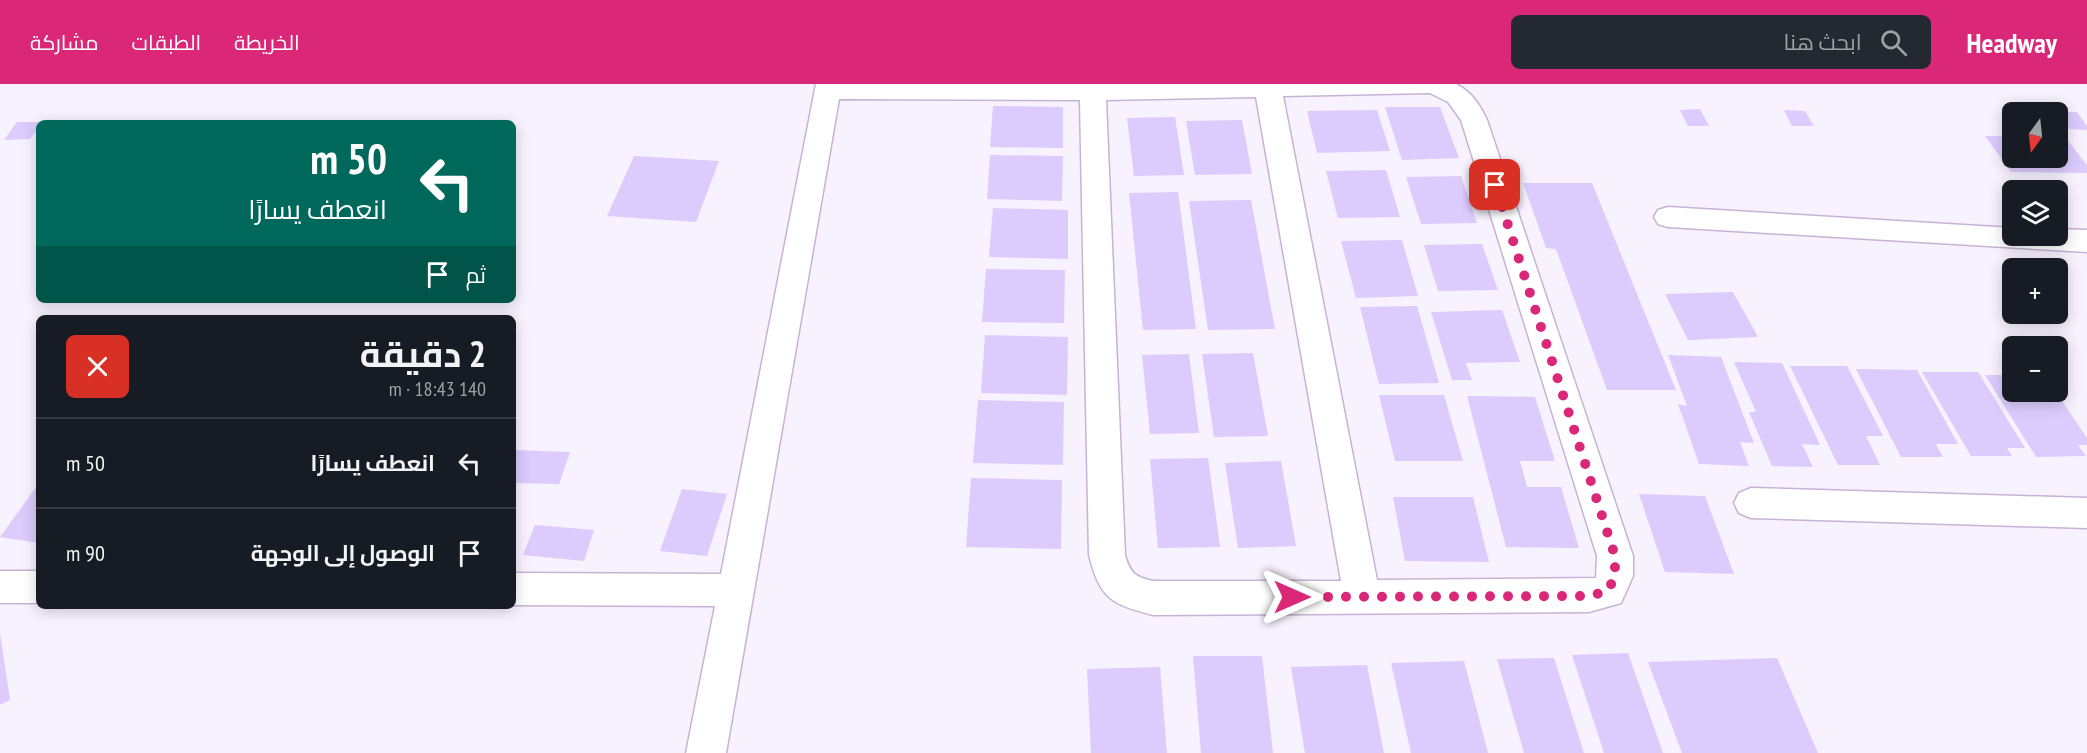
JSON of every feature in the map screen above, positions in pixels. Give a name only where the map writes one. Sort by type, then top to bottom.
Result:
[{"type":"street","points":[[706,753],[828,88],[1093,92],[1431,85],[1450,89],[1466,103],[1474,120],[1615,556],[1615,576],[1608,591],[1589,596],[1153,598],[1127,592],[1113,578],[1107,555],[1093,92]]},
{"type":"street","points":[[1268,88],[1362,596]]},
{"type":"street","points":[[1668,217],[1995,238],[2087,241]]},
{"type":"street","points":[[1751,503],[2087,513]]},
{"type":"street","points":[[0,587],[36,587]]},
{"type":"street","points":[[516,589],[736,590]]},
{"type":"building","points":[[993,106],[1063,107],[1063,148],[990,147]]},
{"type":"building","points":[[1385,107],[1440,107],[1459,158],[1402,160]]},
{"type":"building","points":[[1700,109],[1709,126],[1688,126],[1680,110]]},
{"type":"building","points":[[1377,110],[1390,151],[1317,153],[1307,111]]},
{"type":"building","points":[[1784,110],[1805,111],[1814,126],[1792,126]]},
{"type":"building","points":[[2068,112],[2077,112],[2087,126],[2087,130],[2069,129]]},
{"type":"building","points":[[1175,117],[1184,175],[1134,176],[1127,118]]},
{"type":"building","points":[[1242,120],[1252,174],[1195,175],[1186,121]]},
{"type":"building","points":[[17,122],[36,122],[36,131],[30,139],[4,140]]},
{"type":"building","points":[[1985,136],[2002,136],[2002,160]]},
{"type":"building","points":[[2068,141],[2087,165],[2087,173],[2011,172],[2008,168],[2068,168]]},
{"type":"building","points":[[990,155],[1063,156],[1062,201],[987,199]]},
{"type":"building","points":[[634,156],[719,161],[696,222],[607,216]]},
{"type":"building","points":[[1386,170],[1400,217],[1338,218],[1326,171]]},
{"type":"building","points":[[1461,176],[1477,223],[1421,224],[1406,177]]},
{"type":"building","points":[[1523,183],[1592,183],[1676,390],[1607,390],[1556,249],[1546,248]]},
{"type":"building","points":[[1178,192],[1196,329],[1143,330],[1129,193]]},
{"type":"building","points":[[1251,200],[1275,329],[1208,330],[1189,201]]},
{"type":"building","points":[[993,208],[1068,210],[1068,259],[989,257]]},
{"type":"building","points":[[1402,240],[1418,296],[1356,298],[1341,241]]},
{"type":"building","points":[[1482,244],[1498,290],[1438,291],[1424,245]]},
{"type":"building","points":[[986,269],[1065,270],[1064,323],[982,322]]},
{"type":"building","points":[[1733,292],[1758,337],[1688,340],[1665,294]]},
{"type":"building","points":[[1417,306],[1439,383],[1379,384],[1360,307]]},
{"type":"building","points":[[1502,310],[1520,362],[1466,363],[1472,380],[1452,380],[1431,312]]},
{"type":"building","points":[[985,335],[1068,337],[1067,395],[981,393]]},
{"type":"building","points":[[1253,353],[1268,436],[1214,437],[1202,354]]},
{"type":"building","points":[[1189,354],[1199,433],[1150,434],[1142,355]]},
{"type":"building","points":[[1668,355],[1721,357],[1754,443],[1740,442],[1749,466],[1699,464],[1678,404],[1687,406]]},
{"type":"building","points":[[1734,362],[1782,363],[1820,445],[1802,444],[1813,467],[1772,466],[1749,412],[1756,412]]},
{"type":"building","points":[[1790,366],[1847,366],[1883,436],[1866,436],[1880,465],[1838,465]]},
{"type":"building","points":[[1856,369],[1917,370],[1958,444],[1936,444],[1943,457],[1901,457]]},
{"type":"building","points":[[1922,372],[1978,372],[2025,448],[2007,448],[2012,456],[1971,456]]},
{"type":"building","points":[[1985,375],[2002,375],[2002,402],[2063,402],[2087,438],[2087,445],[2078,445],[2086,456],[2036,457]]},
{"type":"building","points":[[1379,395],[1444,395],[1463,461],[1395,461]]},
{"type":"building","points":[[1467,396],[1535,397],[1555,461],[1520,461],[1527,487],[1561,487],[1579,548],[1506,547]]},
{"type":"building","points":[[978,400],[1064,402],[1063,465],[973,463]]},
{"type":"building","points":[[516,450],[570,452],[559,484],[516,483]]},
{"type":"building","points":[[1208,458],[1220,547],[1158,548],[1150,459]]},
{"type":"building","points":[[1281,461],[1296,546],[1238,548],[1225,463]]},
{"type":"building","points":[[971,478],[1062,480],[1061,549],[966,547]]},
{"type":"building","points":[[36,487],[36,543],[0,537]]},
{"type":"building","points":[[682,489],[727,494],[707,556],[660,551]]},
{"type":"building","points":[[1639,494],[1705,496],[1734,574],[1665,572]]},
{"type":"building","points":[[1393,497],[1473,497],[1489,562],[1405,561]]},
{"type":"building","points":[[535,525],[594,530],[584,561],[523,555]]},
{"type":"building","points":[[0,633],[10,700],[0,705]]},
{"type":"building","points":[[1628,653],[1663,753],[1604,753],[1572,655]]},
{"type":"building","points":[[1193,656],[1262,656],[1273,753],[1201,753]]},
{"type":"building","points":[[1554,658],[1584,753],[1524,753],[1497,659]]},
{"type":"building","points":[[1777,658],[1818,753],[1682,753],[1648,662]]},
{"type":"building","points":[[1464,661],[1488,753],[1411,753],[1391,663]]},
{"type":"building","points":[[1367,665],[1384,753],[1305,753],[1291,667]]},
{"type":"building","points":[[1160,667],[1167,753],[1091,753],[1087,669]]},
{"type":"route","points":[[1292,597],[1589,596],[1608,591],[1615,576],[1615,556],[1495,185]]}]
